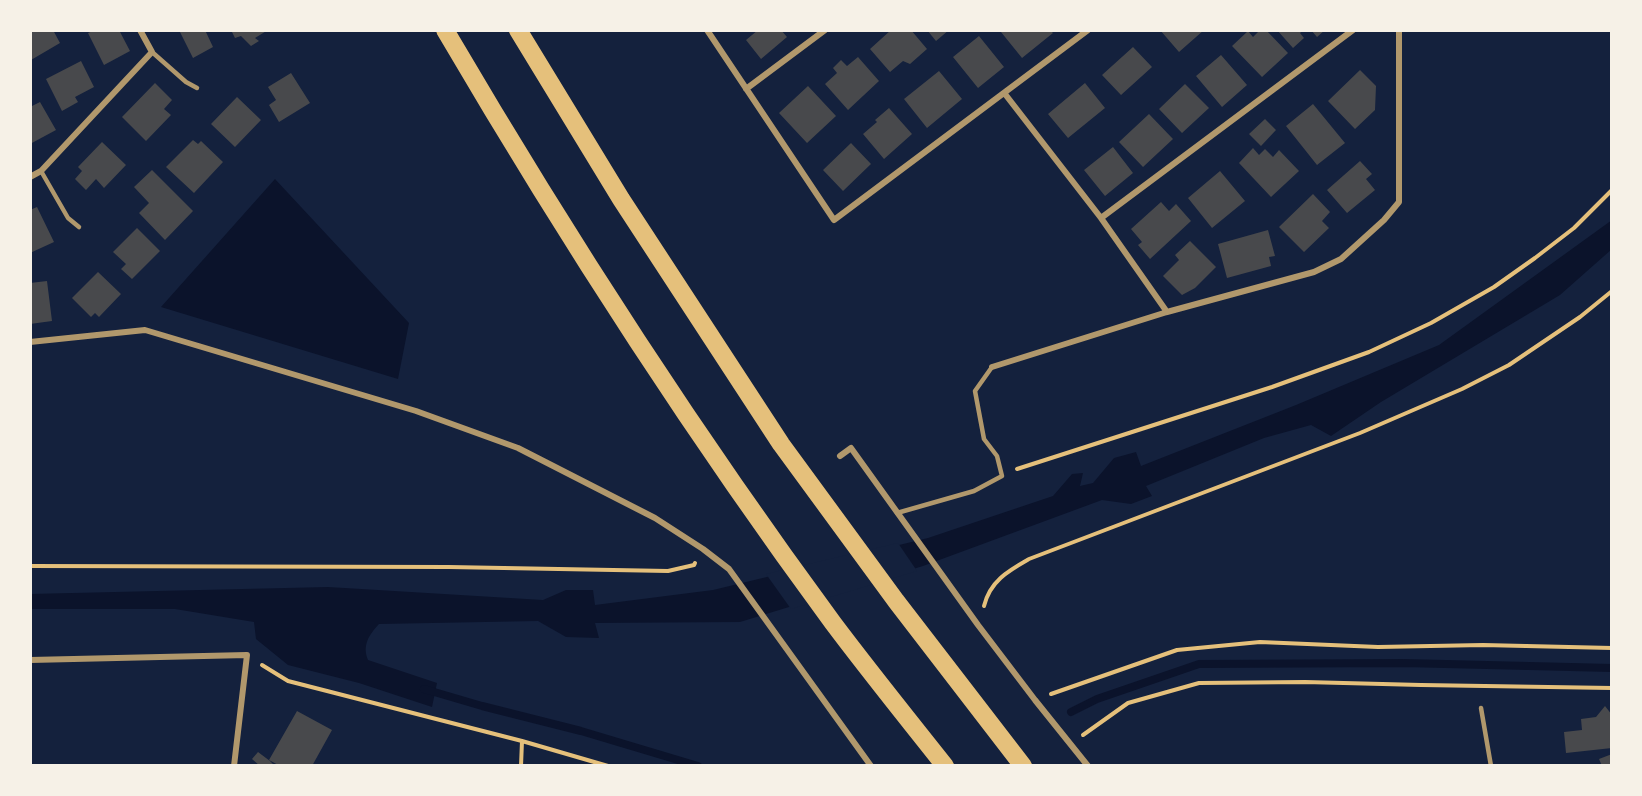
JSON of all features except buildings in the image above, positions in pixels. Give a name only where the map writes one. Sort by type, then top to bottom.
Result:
[{"type":"highway","points":[[445,30],[565,228],[646,354],[833,624],[945,766]]},
{"type":"highway","points":[[518,30],[621,199],[768,425],[896,601],[1023,766]]},
{"type":"street","points":[[30,177],[41,171],[152,52],[140,30]]},
{"type":"street","points":[[707,30],[834,220],[1088,30]]},
{"type":"street","points":[[746,89],[825,30]]},
{"type":"street","points":[[1101,218],[1353,30]]},
{"type":"street","points":[[992,367],[1167,312],[1314,272],[1341,259],[1389,215],[1399,202],[1399,30]]},
{"type":"street","points":[[1005,93],[1101,218],[1167,312]]},
{"type":"street","points":[[30,342],[145,330],[416,411],[519,448],[655,518],[729,569],[871,766]]},
{"type":"street","points":[[840,456],[851,448],[978,625],[1088,766]]},
{"type":"street","points":[[30,660],[247,655],[234,766]]},
{"type":"lane","points":[[152,52],[186,82],[197,88]]},
{"type":"lane","points":[[41,171],[68,218],[79,227]]},
{"type":"lane","points":[[897,513],[974,490],[1002,476],[997,456],[984,439],[975,391],[992,367]]},
{"type":"lane","points":[[1480,708],[1491,766]]},
{"type":"path","points":[[1002,476],[1023,467],[1272,387],[1369,352],[1410,333],[1494,287],[1574,228],[1612,190]]},
{"type":"path","points":[[978,625],[987,594],[1001,575],[1029,559],[1360,433],[1462,389],[1509,365],[1580,317],[1612,291]]},
{"type":"path","points":[[30,566],[460,567],[668,571],[694,565],[703,549]]},
{"type":"path","points":[[1035,700],[1177,650],[1260,642],[1378,648],[1483,645],[1612,648]]},
{"type":"path","points":[[247,655],[288,681],[522,741],[608,766]]},
{"type":"path","points":[[1071,744],[1128,703],[1199,683],[1305,682],[1612,688]]},
{"type":"path","points":[[521,766],[522,741]]},
{"type":"water","points":[[275,179],[409,323],[398,379],[161,307]]},
{"type":"water","points":[[1612,220],[1612,249],[1560,295],[1381,402],[1331,436],[1311,425],[1264,438],[1146,486],[1152,496],[1131,504],[1102,500],[923,566],[740,622],[595,623],[599,638],[566,637],[538,621],[379,624],[367,640],[368,660],[437,683],[432,707],[359,683],[288,665],[256,639],[254,622],[175,609],[30,609],[30,594],[328,587],[543,600],[566,590],[593,590],[595,605],[713,590],[928,538],[1053,496],[1072,474],[1083,473],[1080,486],[1093,483],[1114,458],[1136,452],[1141,466],[1439,345]]},
{"type":"pier","points":[[898,543],[917,571],[791,609],[766,574]]},
{"type":"waterway","points":[[1071,712],[1097,699],[1199,664],[1404,663],[1612,668]]},
{"type":"waterway","points":[[424,689],[581,731],[698,766]]}]
